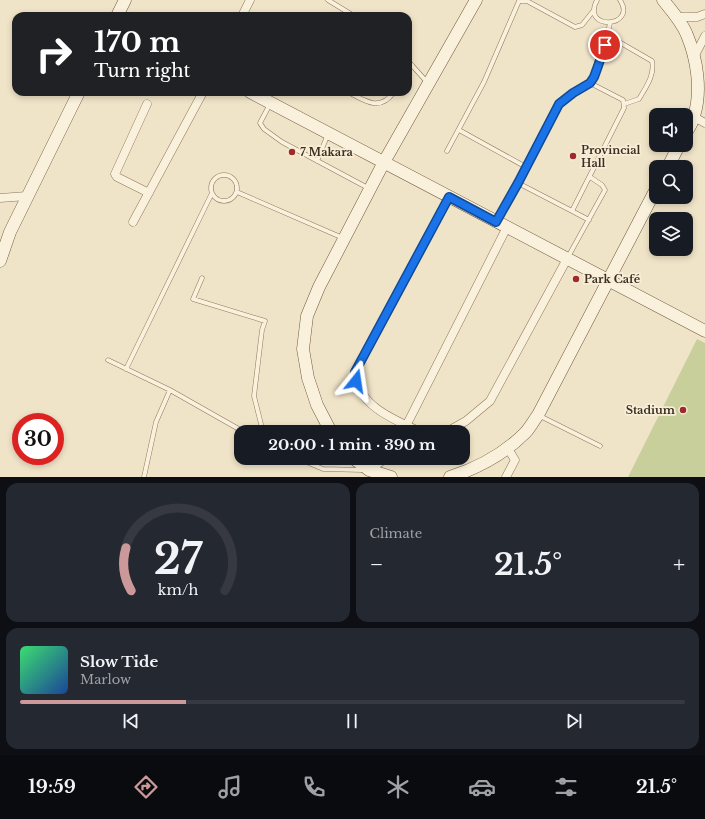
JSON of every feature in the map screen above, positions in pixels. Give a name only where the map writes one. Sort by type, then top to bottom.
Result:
[{"type":"street","points":[[119,12],[125,0]]},
{"type":"street","points":[[244,12],[250,0]]},
{"type":"street","points":[[663,0],[677,17],[687,34],[694,57],[697,75],[700,120]]},
{"type":"street","points":[[327,425],[317,405],[308,378],[304,349],[307,316],[319,287],[344,238],[472,1]]},
{"type":"street","points":[[677,17],[697,17],[705,14]]},
{"type":"street","points":[[694,57],[705,36]]},
{"type":"street","points":[[0,261],[10,232],[77,96]]},
{"type":"street","points":[[133,222],[201,96]]},
{"type":"street","points":[[258,96],[705,331]]},
{"type":"street","points":[[147,104],[115,174],[117,177],[149,193]]},
{"type":"street","points":[[0,198],[27,196]]},
{"type":"street","points":[[399,425],[370,404],[359,390],[355,372],[449,197]]},
{"type":"street","points":[[450,477],[469,471],[490,460],[525,432],[538,415],[649,202]]},
{"type":"street","points":[[406,425],[507,227]]},
{"type":"street","points":[[459,425],[490,401],[567,259]]},
{"type":"street","points":[[506,477],[515,460],[508,447]]},
{"type":"street","points":[[359,465],[368,475],[391,477]]},
{"type":"street","points":[[368,475],[379,465]]},
{"type":"lane","points":[[328,0],[348,12]]},
{"type":"lane","points":[[447,151],[484,82],[519,1],[527,1],[575,27],[582,25],[594,10],[597,0]]},
{"type":"lane","points":[[594,10],[595,14],[601,21],[610,23],[614,22],[621,16],[623,7],[620,0]]},
{"type":"lane","points":[[496,222],[559,104],[573,93],[590,83],[594,77],[603,55],[610,23]]},
{"type":"lane","points":[[607,35],[652,61],[654,67],[652,76],[639,99],[624,104]]},
{"type":"lane","points":[[412,65],[428,83]]},
{"type":"lane","points":[[572,211],[624,108],[623,100],[590,83]]},
{"type":"lane","points":[[355,96],[373,104],[382,103],[390,99],[392,96]]},
{"type":"lane","points":[[271,103],[261,118],[260,123],[264,129],[282,142],[370,190]]},
{"type":"lane","points":[[459,130],[526,167]]},
{"type":"lane","points":[[317,161],[328,133]]},
{"type":"lane","points":[[226,175],[233,179],[237,186],[237,192],[231,200],[224,202],[217,200],[213,196],[211,189],[214,180],[219,176],[226,175]]},
{"type":"lane","points":[[567,259],[605,190],[602,185],[590,177]]},
{"type":"lane","points":[[518,183],[589,220]]},
{"type":"lane","points":[[237,192],[344,238]]},
{"type":"lane","points":[[126,369],[212,193]]},
{"type":"lane","points":[[202,278],[193,299],[265,321],[262,330],[254,396],[261,425]]},
{"type":"lane","points":[[108,360],[170,390],[234,426]]},
{"type":"lane","points":[[144,477],[156,422],[170,390]]},
{"type":"lane","points":[[538,415],[600,446]]},
{"type":"lane","points":[[314,465],[323,469],[368,475]]},
{"type":"green space","name":"Stadium","points":[[697,339],[705,343],[705,477],[628,477]]},
{"type":"place","name":"7 Makara","points":[[292,152]]},
{"type":"place","name":"Provincial Hall","points":[[573,156]]},
{"type":"place","name":"Park Café","points":[[576,279]]},
{"type":"place","name":"Stadium","points":[[683,410]]},
{"type":"route","points":[[356,381],[355,372],[449,197],[496,222],[559,104],[573,93],[590,83],[603,55],[605,45]]}]
